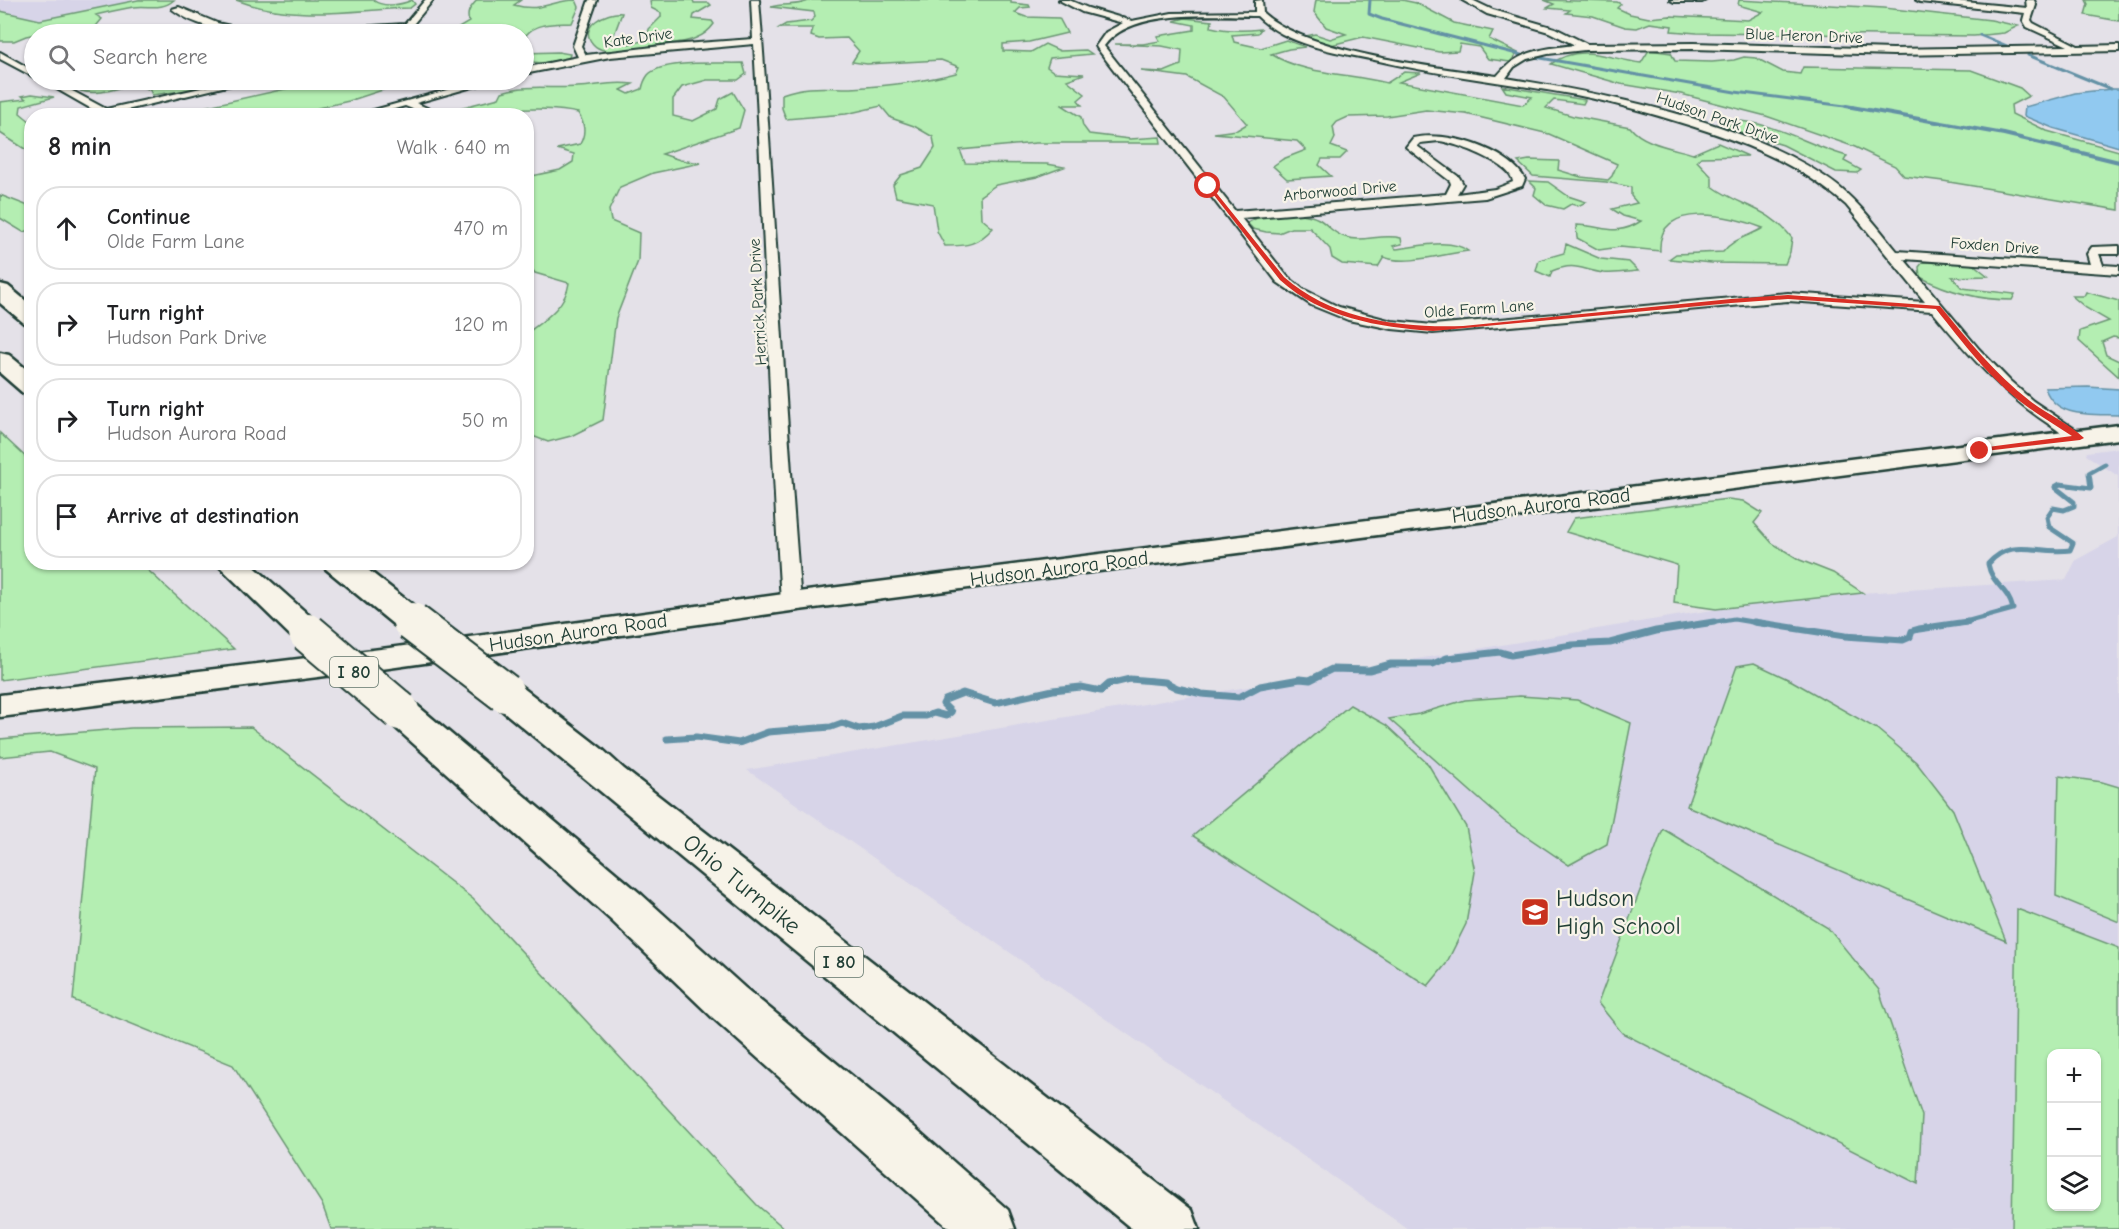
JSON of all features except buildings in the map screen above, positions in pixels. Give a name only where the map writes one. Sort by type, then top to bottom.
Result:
[{"type":"highway","points":[[0,291],[24,311]]},
{"type":"highway","points":[[0,360],[24,381]]},
{"type":"highway","name":"I 80","points":[[239,570],[308,633],[627,908],[729,1003],[896,1144],[989,1229]]},
{"type":"highway","name":"Ohio Turnpike","points":[[347,570],[589,759],[638,801],[1173,1229]]},
{"type":"street","points":[[410,24],[429,0]]},
{"type":"street","points":[[584,60],[578,46],[593,0]]},
{"type":"street","name":"Herrick Park Drive","points":[[755,0],[768,188],[780,454],[791,602]]},
{"type":"street","points":[[1063,0],[1085,10],[1132,23]]},
{"type":"street","points":[[1259,14],[1260,0]]},
{"type":"street","points":[[1466,0],[1490,12],[1552,30],[1585,47]]},
{"type":"street","points":[[1674,0],[1702,0]]},
{"type":"street","points":[[1920,0],[2030,11]]},
{"type":"street","points":[[2029,0],[2032,5],[2027,20],[2033,27],[2079,48]]},
{"type":"street","points":[[176,9],[211,24]]},
{"type":"street","name":"Olde Farm Lane","points":[[1259,14],[1184,15],[1132,23],[1104,36],[1100,43],[1102,50],[1282,279],[1296,291],[1322,306],[1339,313],[1393,326],[1433,329],[1788,297],[1938,307]]},
{"type":"street","name":"Hudson Park Drive","points":[[1259,14],[1274,27],[1289,34],[1333,48],[1413,66],[1579,93],[1651,110],[1733,137],[1782,157],[1812,173],[1838,191],[1974,352],[2005,384],[2028,404],[2080,438]]},
{"type":"street","name":"Kate Drive","points":[[534,69],[689,45],[758,41]]},
{"type":"street","name":"Blue Heron Drive","points":[[1499,80],[1511,65],[1524,57],[1548,51],[1585,47],[1694,46],[1893,52],[2119,48]]},
{"type":"street","points":[[0,55],[24,68]]},
{"type":"street","points":[[65,90],[99,108]]},
{"type":"street","points":[[134,108],[207,90]]},
{"type":"street","points":[[385,108],[453,90]]},
{"type":"street","points":[[406,102],[421,108]]},
{"type":"street","name":"Arborwood Drive","points":[[1233,215],[1450,197],[1509,190],[1518,184],[1519,179],[1509,167],[1462,141],[1437,138],[1417,140],[1411,147],[1455,179],[1457,184],[1450,197]]},
{"type":"street","points":[[2094,269],[2097,264],[2093,254],[2096,250],[2119,250]]},
{"type":"street","name":"Foxden Drive","points":[[1894,255],[2119,270]]},
{"type":"street","name":"Hudson Aurora Road","points":[[0,706],[378,659],[791,602],[2119,432]]},
{"type":"shaded area","points":[[0,0],[139,0],[25,24],[0,13]]},
{"type":"shaded area","name":"Hudson High School","points":[[2119,448],[2119,1229],[1408,1229],[747,770],[1712,610],[1830,595],[2066,580],[2076,560],[2118,537],[2118,476],[2086,455],[2087,452]]},
{"type":"green space","points":[[138,0],[174,0],[160,7],[134,7],[96,15],[102,19],[98,24],[24,24],[24,37],[14,41],[0,41],[0,11],[40,20]]},
{"type":"green space","points":[[236,0],[373,0],[377,3],[392,5],[412,0],[415,4],[410,8],[301,13],[258,7]]},
{"type":"green space","points":[[477,0],[521,0],[514,5],[532,8],[576,0],[579,7],[572,23],[553,24],[534,29],[534,24],[466,24],[469,22],[469,10]]},
{"type":"green space","points":[[693,0],[694,3],[709,3],[711,5],[694,15],[693,19],[712,21],[714,24],[701,36],[691,40],[633,50],[602,50],[593,44],[589,37],[591,26],[602,17],[616,13],[622,13],[612,40],[629,44],[647,40],[649,29],[661,17],[661,13],[651,8],[650,1]]},
{"type":"green space","points":[[810,0],[1011,0],[1011,3],[1029,5],[1030,7],[1020,8],[1015,13],[1026,17],[1059,18],[1067,33],[1029,42],[1003,44],[1003,51],[1031,52],[1045,44],[1060,51],[1086,50],[1092,54],[1050,58],[1047,67],[1054,72],[1084,74],[1067,80],[1085,94],[1078,100],[1082,105],[1062,105],[1081,117],[1083,126],[1089,134],[1130,139],[1160,137],[1161,143],[1036,143],[960,150],[965,163],[1047,164],[1064,167],[1037,177],[996,185],[980,196],[981,218],[993,228],[972,243],[945,246],[937,231],[933,204],[896,197],[893,185],[901,175],[922,168],[935,148],[933,137],[914,126],[891,118],[881,106],[846,114],[786,119],[782,108],[782,94],[808,88],[891,85],[956,73],[959,67],[941,60],[867,64],[852,62],[859,51],[847,38],[819,39],[811,36],[813,28],[779,28],[786,24],[811,21],[815,17],[814,12],[771,7]]},
{"type":"green space","points":[[1316,0],[1402,0],[1416,3],[1454,23],[1493,31],[1489,39],[1518,53],[1510,62],[1488,59],[1479,47],[1460,44],[1458,51],[1439,52],[1363,37],[1331,45],[1306,36],[1315,34],[1330,39],[1346,34],[1326,27],[1314,12]]},
{"type":"green space","points":[[1544,0],[1617,2],[1621,4],[1617,8],[1630,14],[1649,18],[1670,16],[1748,20],[1763,12],[1738,5],[1739,0],[1884,8],[1991,20],[2018,26],[2004,33],[1974,36],[1697,33],[1671,31],[1672,26],[1650,23],[1637,28],[1625,27],[1593,16],[1566,13],[1570,10],[1547,8],[1554,4]]},
{"type":"green space","points":[[2086,0],[2119,0],[2119,21],[2085,15],[2088,4]]},
{"type":"green space","points":[[1185,18],[1212,21],[1211,27],[1224,29],[1261,29],[1258,33],[1232,35],[1234,42],[1261,48],[1286,40],[1305,47],[1271,54],[1284,61],[1313,70],[1387,83],[1404,72],[1421,73],[1399,82],[1523,105],[1532,97],[1506,92],[1502,86],[1585,100],[1583,104],[1554,100],[1546,108],[1573,116],[1630,127],[1650,141],[1693,154],[1718,143],[1748,156],[1701,157],[1697,161],[1712,177],[1712,186],[1764,213],[1783,227],[1792,238],[1790,252],[1785,264],[1712,263],[1669,259],[1676,254],[1723,252],[1737,241],[1763,228],[1734,219],[1699,215],[1683,217],[1671,223],[1662,234],[1660,251],[1620,247],[1599,250],[1577,238],[1576,225],[1616,230],[1641,221],[1623,216],[1612,209],[1637,203],[1631,196],[1631,187],[1606,182],[1533,176],[1518,162],[1559,161],[1558,170],[1581,177],[1608,180],[1617,164],[1549,134],[1466,114],[1426,110],[1387,116],[1348,117],[1337,122],[1333,127],[1335,138],[1331,146],[1347,152],[1340,159],[1322,159],[1319,165],[1331,176],[1287,179],[1273,166],[1283,159],[1306,150],[1297,141],[1214,133],[1237,130],[1247,124],[1224,97],[1187,77],[1141,71],[1164,72],[1181,65],[1182,50],[1162,46],[1115,44],[1143,44],[1160,41],[1157,36],[1194,30],[1194,25],[1174,21]]},
{"type":"green space","points":[[1649,50],[1671,53],[1675,61],[1712,62],[1744,57],[1756,58],[1783,72],[1800,74],[1803,67],[1971,70],[2020,88],[2029,96],[2011,105],[2012,114],[2047,131],[2119,151],[2119,210],[1904,176],[1895,166],[1855,147],[1766,116],[1681,94],[1621,84],[1551,64],[1562,57],[1584,53],[1641,63]]},
{"type":"green space","points":[[534,53],[570,54],[569,58],[543,63],[534,62]]},
{"type":"green space","points":[[692,63],[743,63],[746,74],[738,80],[707,80],[682,87],[673,99],[673,116],[693,121],[717,109],[720,99],[733,92],[744,110],[739,128],[662,154],[701,163],[653,173],[620,187],[609,210],[611,221],[639,233],[638,261],[616,318],[603,420],[571,436],[548,442],[534,437],[534,328],[559,306],[569,283],[534,272],[534,176],[560,170],[573,162],[574,154],[557,149],[580,144],[584,132],[583,125],[578,113],[563,110],[459,108],[499,98],[502,92],[534,90],[534,87],[633,84],[621,90],[629,94],[642,89],[648,75],[655,70]]},
{"type":"green space","points":[[80,90],[110,90],[100,92]]},
{"type":"green space","points":[[150,90],[190,90],[152,95]]},
{"type":"green space","points":[[280,90],[383,90],[318,108],[199,108]]},
{"type":"green space","points":[[32,94],[54,97],[21,106],[20,113],[24,116],[24,148],[0,133],[0,102],[26,99],[22,96]]},
{"type":"green space","points":[[1732,121],[1775,129],[1847,156],[1844,161],[1861,170],[1857,173],[1836,172],[1783,145],[1727,128]]},
{"type":"green space","points":[[1529,181],[1548,182],[1568,196],[1586,202],[1578,206],[1571,204],[1563,209],[1546,205],[1534,195],[1536,188]]},
{"type":"green space","points":[[0,195],[24,204],[24,232],[23,232],[0,218]]},
{"type":"green space","points":[[1300,214],[1316,218],[1338,234],[1352,239],[1401,238],[1402,244],[1393,246],[1396,249],[1452,244],[1468,251],[1413,260],[1384,257],[1378,267],[1342,264],[1332,258],[1330,249],[1310,228],[1291,228],[1279,233],[1266,232],[1253,229],[1247,223],[1263,215]]},
{"type":"green space","points":[[1566,244],[1601,259],[1629,262],[1638,271],[1604,273],[1573,266],[1552,271],[1550,277],[1536,271],[1539,260],[1564,253]]},
{"type":"green space","points":[[1923,262],[1973,264],[1988,276],[1952,277],[1962,288],[2015,294],[2012,300],[2000,300],[1953,291],[1920,277],[1919,267]]},
{"type":"green space","points":[[2086,292],[2119,301],[2119,338],[2113,337],[2102,342],[2106,355],[2119,361],[2119,377],[2079,341],[2080,331],[2109,321],[2086,308],[2072,296],[2084,296]]},
{"type":"green space","points":[[0,433],[24,455],[24,570],[148,570],[234,649],[0,680]]},
{"type":"green space","points":[[1728,499],[1743,501],[1762,513],[1754,523],[1772,543],[1800,560],[1833,573],[1863,593],[1716,609],[1674,603],[1677,565],[1566,532],[1574,518]]},
{"type":"green space","points":[[1754,663],[1792,681],[1877,729],[1916,762],[1953,810],[2006,941],[1687,806],[1737,666]]},
{"type":"green space","points":[[1520,696],[1577,700],[1631,723],[1607,844],[1569,865],[1504,821],[1389,719],[1419,714],[1465,700]]},
{"type":"green space","points":[[1350,705],[1386,725],[1428,764],[1466,827],[1475,872],[1466,924],[1446,964],[1428,986],[1193,836]]},
{"type":"green space","points":[[251,727],[473,899],[757,1205],[785,1229],[331,1229],[322,1204],[233,1065],[73,1000],[95,769],[50,752],[0,757],[0,739],[131,728]]},
{"type":"green space","points":[[2059,776],[2102,782],[2119,787],[2119,922],[2056,896]]},
{"type":"green space","points":[[1663,829],[1828,928],[1879,990],[1922,1116],[1918,1184],[1622,1033],[1598,1003]]},
{"type":"green space","points":[[2017,909],[2119,948],[2119,1229],[2012,1229]]},
{"type":"water","points":[[2119,89],[2119,147],[2053,128],[2024,116],[2025,107],[2075,93]]},
{"type":"water","points":[[2045,388],[2119,389],[2119,415],[2086,414],[2066,410],[2050,398]]},
{"type":"waterway","points":[[1370,0],[1369,14],[1382,19],[1521,55]]},
{"type":"waterway","points":[[1980,35],[2009,47]]},
{"type":"waterway","points":[[2028,55],[2111,89]]},
{"type":"waterway","points":[[1535,57],[1735,92],[1848,106]]},
{"type":"waterway","points":[[1848,106],[1853,107]]},
{"type":"waterway","points":[[1848,106],[2004,134],[2119,162]]},
{"type":"waterway","points":[[1963,623],[2013,609],[2008,596],[1990,571],[1988,564],[1997,556],[2006,551],[2026,548],[2070,550],[2073,543],[2049,527],[2047,517],[2053,508],[2064,510],[2074,506],[2074,502],[2055,487],[2060,484],[2091,488],[2089,473],[2105,464]]},
{"type":"waterway","points":[[1704,624],[1734,619],[1764,624]]},
{"type":"waterway","points":[[667,739],[696,737],[739,743],[768,732],[831,727],[842,723],[859,729],[874,727],[902,716],[926,716],[935,713],[946,716],[951,712],[943,704],[945,700],[963,693],[995,703],[1053,690],[1081,687],[1101,691],[1109,684],[1130,679],[1165,682],[1177,688],[1202,694],[1239,697],[1260,686],[1300,679],[1310,680],[1332,669],[1369,670],[1391,664],[1433,664],[1447,658],[1500,652],[1511,655],[1572,645],[1610,643],[1656,631],[1714,622]]},
{"type":"waterway","points":[[1754,622],[1845,636],[1903,640],[1910,637],[1912,631],[1963,623]]},
{"type":"waterway","points":[[1958,624],[1963,623]]},
{"type":"place","name":"Hudson High School","points":[[1535,912]]},
{"type":"route","points":[[1208,186],[1282,279],[1296,291],[1339,313],[1393,326],[1433,329],[1463,328],[1788,297],[1938,307],[1974,352],[2005,384],[2028,404],[2080,438],[1980,451]]}]
